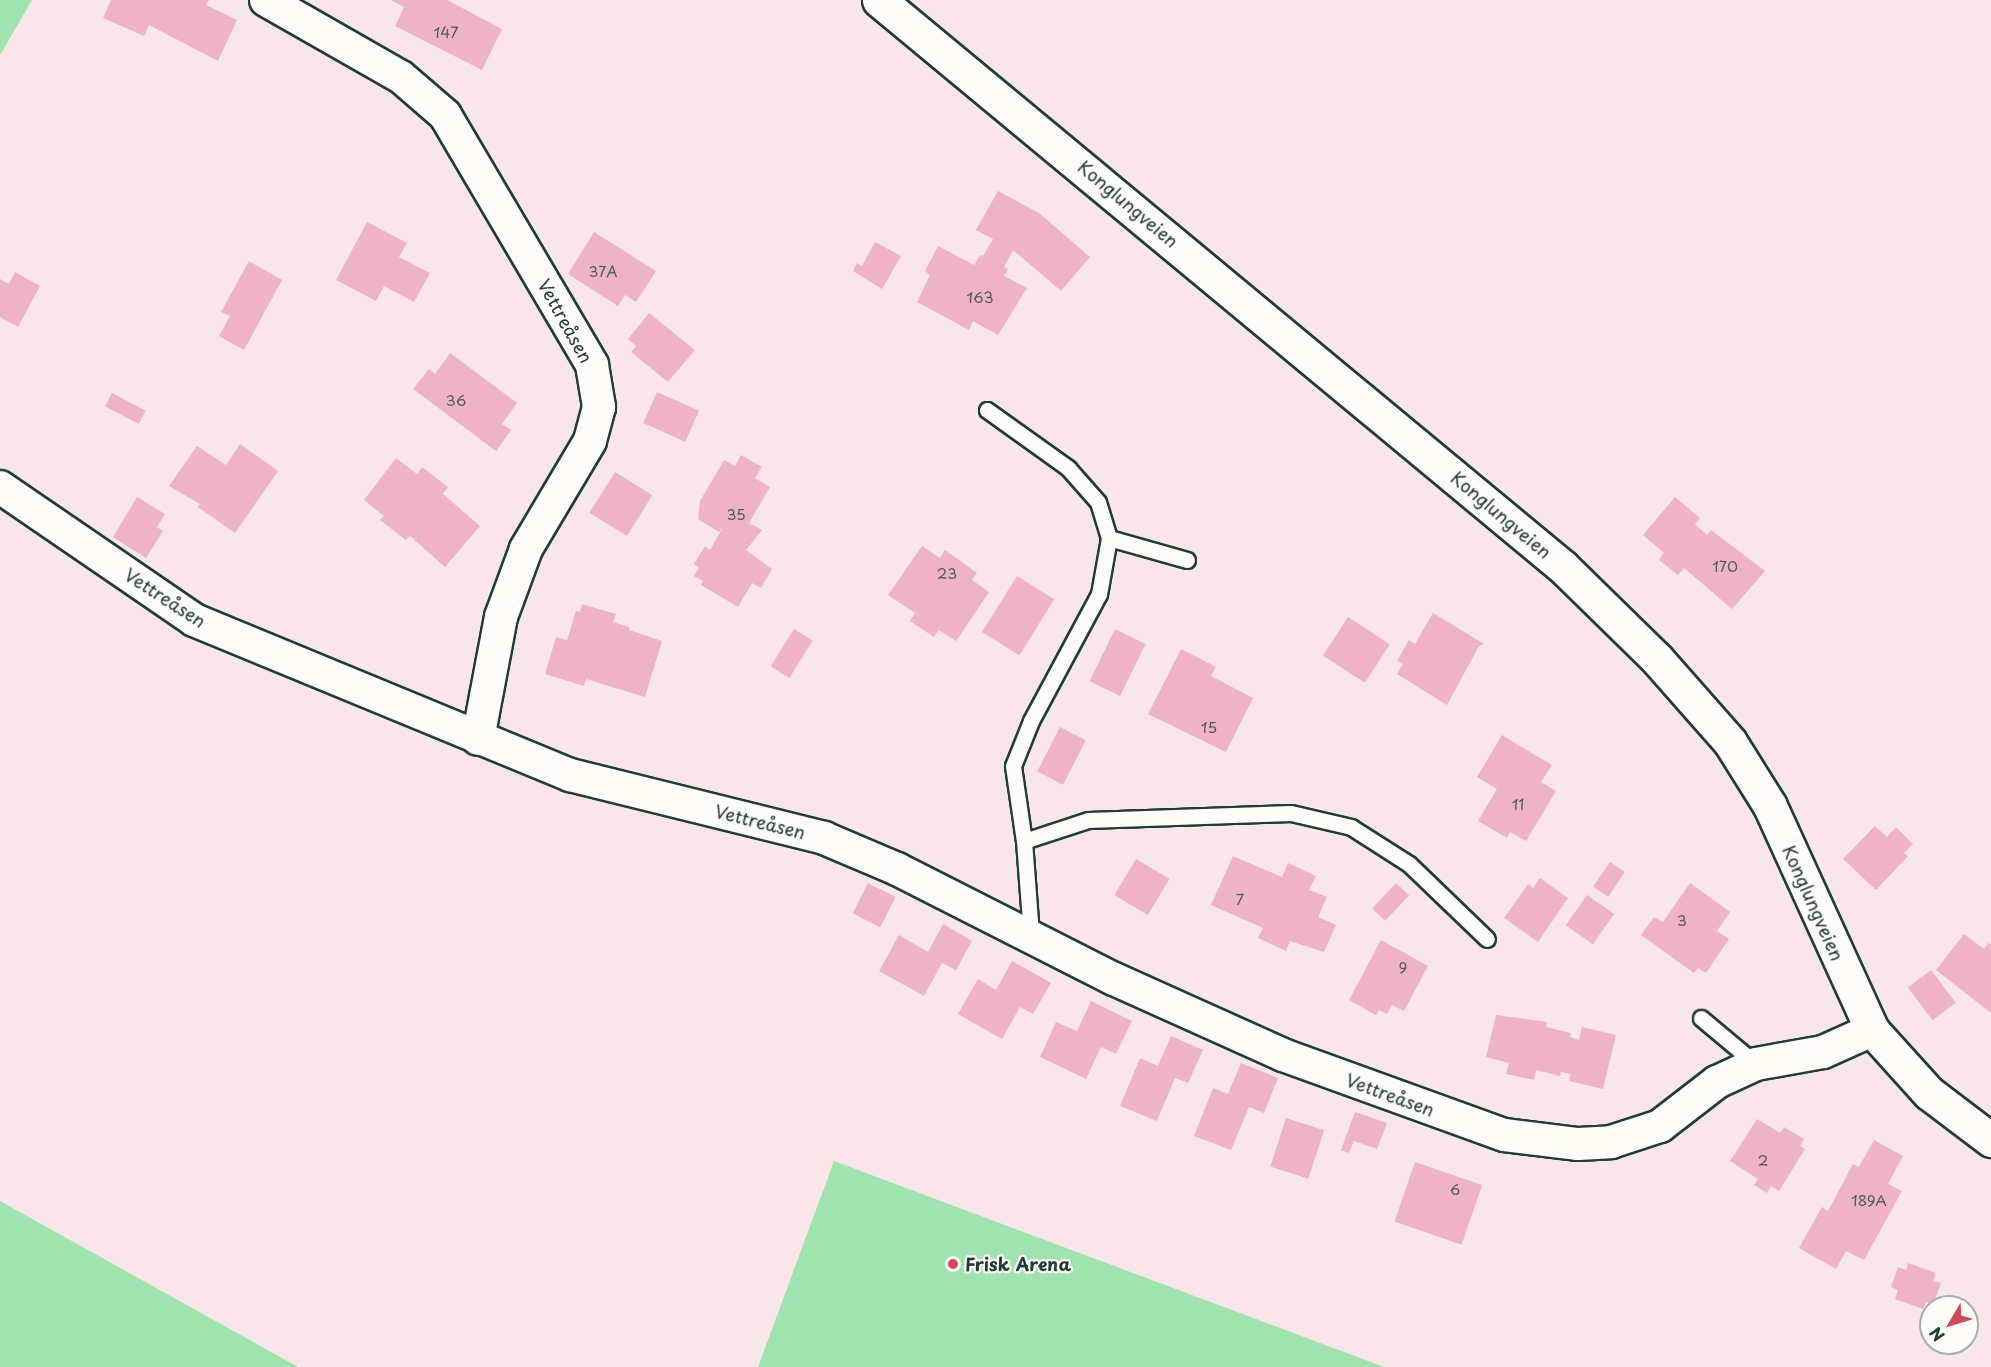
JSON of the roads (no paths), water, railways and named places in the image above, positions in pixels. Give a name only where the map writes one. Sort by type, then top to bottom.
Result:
[{"type":"street","name":"Vettreåsen","points":[[266,0],[401,76],[445,115],[591,365],[599,408],[591,441],[526,549],[501,618],[478,739]]},
{"type":"street","name":"Konglungveien","points":[[879,0],[1563,567],[1656,658],[1730,742],[1770,806],[1872,1030],[1929,1093],[1991,1140]]},
{"type":"street","name":"Vettreåsen","points":[[0,487],[194,620],[570,775],[824,838],[1031,935],[1114,979],[1284,1055],[1504,1135],[1578,1144],[1611,1142],[1660,1126],[1718,1082],[1756,1064],[1823,1052],[1872,1030]]},
{"type":"lane","points":[[987,410],[1068,468],[1098,502],[1109,538],[1099,594],[1031,721],[1012,766],[1024,841],[1031,935]]},
{"type":"lane","points":[[1109,538],[1187,560]]},
{"type":"lane","points":[[1024,841],[1088,820],[1291,813],[1351,827],[1389,851],[1409,864],[1487,939]]},
{"type":"lane","points":[[1701,1018],[1756,1064]]},
{"type":"place","name":"Frisk Arena","points":[[953,1264]]}]
